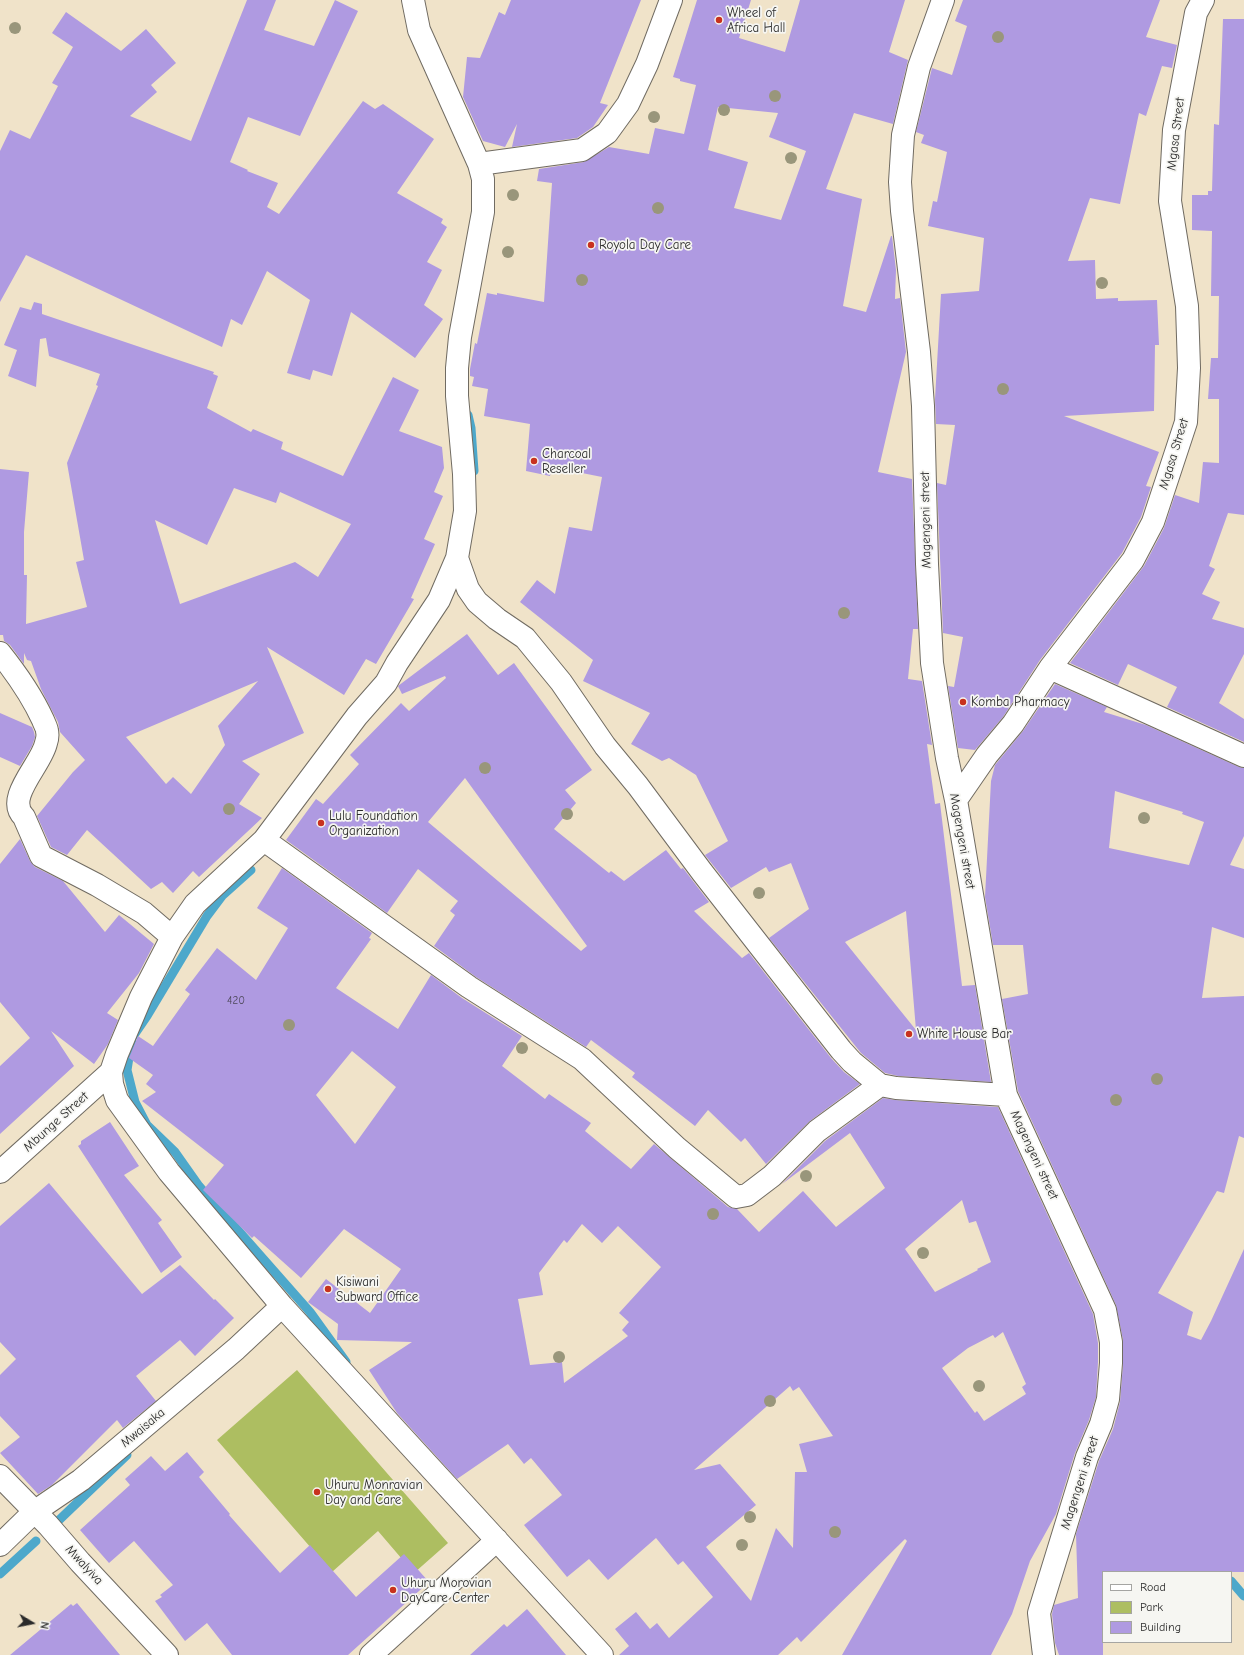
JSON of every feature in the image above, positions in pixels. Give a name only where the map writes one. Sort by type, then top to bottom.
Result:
[{"type":"street","points":[[413,0],[419,30],[479,164],[483,179],[483,212],[460,337],[457,368],[457,396],[464,474],[465,511],[457,558],[439,600],[397,663],[386,683],[357,716],[264,840],[195,904],[172,937],[141,997],[111,1072],[112,1084],[117,1100],[165,1166],[282,1306],[602,1655]]},
{"type":"street","points":[[479,164],[582,150],[607,133],[628,104],[647,64],[671,0]]},
{"type":"street","name":"Magengeni street","points":[[944,0],[919,67],[903,135],[900,182],[902,211],[919,352],[923,406],[927,564],[932,663],[947,758],[956,800],[1006,1095],[1105,1310],[1111,1342],[1108,1399],[1087,1458],[1039,1613],[1044,1655]]},
{"type":"street","name":"Mgasa Street","points":[[956,800],[987,755],[1013,724],[1050,668],[1133,560],[1153,522],[1186,422],[1189,368],[1187,306],[1170,201],[1174,130],[1196,13],[1203,0]]},
{"type":"street","points":[[457,558],[468,589],[477,602],[525,638],[539,655],[561,682],[606,746],[638,786],[702,872],[852,1062],[880,1085],[896,1088],[1006,1095]]},
{"type":"street","points":[[0,653],[11,667],[38,709],[48,732],[46,745],[20,794],[18,803],[20,813],[24,817],[41,856],[97,885],[144,913],[172,937]]},
{"type":"street","points":[[1050,668],[1244,756]]},
{"type":"street","points":[[264,840],[469,987],[582,1059],[677,1148],[736,1197],[747,1195],[772,1176],[817,1131],[880,1085]]},
{"type":"street","name":"Mbunge Street","points":[[0,1172],[111,1072]]},
{"type":"street","name":"Mwaisaka","points":[[0,1545],[34,1512],[81,1480],[230,1354],[282,1306]]},
{"type":"street","name":"Mwalyiva","points":[[0,1476],[167,1655]]},
{"type":"street","points":[[371,1655],[498,1540]]},
{"type":"green space","points":[[297,1370],[448,1543],[414,1573],[378,1531],[332,1572],[217,1440]]},
{"type":"building","points":[[247,0],[276,0],[264,30],[314,46],[335,0],[358,11],[300,136],[248,117],[230,162],[248,170],[247,171],[278,183],[267,207],[279,214],[363,101],[375,109],[383,104],[434,139],[397,193],[443,219],[441,223],[447,227],[427,262],[442,270],[424,305],[443,319],[415,358],[351,312],[332,376],[313,370],[310,380],[287,373],[310,300],[267,271],[242,325],[231,319],[222,347],[26,255],[0,302],[0,151],[10,130],[30,139],[58,86],[52,83],[73,47],[52,33],[66,12],[121,51],[146,29],[176,63],[151,85],[157,92],[130,116],[191,141]]},
{"type":"building","points":[[511,0],[641,0],[600,103],[608,105],[593,127],[577,138],[512,147],[517,124],[505,147],[483,141],[463,97],[467,57],[480,58],[499,12],[505,15]]},
{"type":"building","points":[[697,0],[751,0],[739,38],[785,52],[800,0],[905,0],[889,52],[908,60],[893,124],[854,113],[826,189],[862,199],[843,306],[866,312],[892,236],[896,270],[895,299],[900,298],[906,352],[878,472],[912,479],[918,629],[913,629],[908,679],[922,681],[932,745],[927,744],[935,804],[940,803],[962,986],[975,985],[991,1082],[898,1076],[885,1073],[861,1053],[769,938],[809,909],[791,863],[769,872],[766,867],[731,888],[705,855],[728,841],[696,775],[669,758],[662,761],[631,744],[650,713],[583,681],[593,660],[520,602],[537,580],[555,594],[569,527],[592,531],[602,477],[552,467],[550,476],[526,471],[530,424],[484,416],[488,389],[472,386],[474,377],[470,376],[470,369],[475,343],[477,344],[487,293],[497,295],[497,293],[544,302],[552,183],[537,181],[539,169],[584,162],[609,147],[649,154],[655,128],[684,134],[696,85],[680,81],[680,79],[673,77]],"holes":[[[718,107],[778,113],[769,137],[806,151],[781,220],[734,208],[748,162],[708,150]],[[906,911],[916,1030],[845,942]]]},
{"type":"building","points":[[963,0],[1160,0],[1146,37],[1177,45],[1172,68],[1162,66],[1146,116],[1139,113],[1120,204],[1090,198],[1068,261],[1095,260],[1096,299],[1118,298],[1118,301],[1157,300],[1159,345],[1155,345],[1154,411],[1064,416],[1159,452],[1146,486],[1151,487],[1141,517],[1122,553],[1040,660],[1003,717],[975,750],[958,748],[948,686],[954,687],[963,637],[943,633],[937,483],[946,485],[955,425],[936,424],[935,399],[941,294],[979,291],[984,238],[928,226],[933,201],[937,202],[947,152],[921,143],[924,135],[916,132],[932,68],[952,75],[967,26],[955,21]]},
{"type":"building","points":[[1223,19],[1244,19],[1244,515],[1228,513],[1209,566],[1215,569],[1202,594],[1220,602],[1212,619],[1244,628],[1244,654],[1219,703],[1244,719],[1244,742],[1167,707],[1177,687],[1128,664],[1118,685],[1070,663],[1144,566],[1164,528],[1175,495],[1199,503],[1203,462],[1219,463],[1219,399],[1208,399],[1211,358],[1218,358],[1219,296],[1211,296],[1212,231],[1192,230],[1192,195],[1208,195],[1208,191],[1212,191],[1214,124],[1219,125]]},
{"type":"building","points":[[34,302],[42,304],[42,314],[214,372],[213,374],[218,376],[207,408],[251,432],[253,429],[283,442],[281,449],[343,476],[393,377],[419,390],[399,431],[442,447],[444,468],[434,492],[443,496],[424,539],[435,544],[411,598],[414,599],[376,664],[366,659],[344,695],[267,647],[304,733],[242,761],[260,774],[239,804],[262,818],[199,877],[193,871],[173,893],[162,882],[151,889],[87,830],[67,855],[51,847],[37,816],[73,772],[85,760],[60,732],[58,722],[41,689],[31,661],[27,660],[24,653],[24,664],[10,645],[4,641],[3,635],[0,635],[0,469],[29,472],[24,532],[24,575],[27,575],[26,624],[87,607],[76,562],[84,560],[67,463],[98,386],[96,385],[100,374],[49,356],[46,338],[40,339],[36,387],[8,376],[17,350],[4,345],[20,307],[31,310]],"holes":[[[234,488],[276,503],[280,492],[351,524],[318,577],[295,562],[180,604],[155,520],[207,545]],[[258,681],[218,726],[225,745],[191,794],[173,777],[166,784],[126,737]]]},
{"type":"building","points":[[467,634],[498,675],[514,663],[592,770],[565,790],[576,803],[554,829],[609,873],[611,871],[624,881],[666,850],[681,869],[683,868],[709,902],[694,911],[742,958],[749,953],[831,1058],[844,1072],[860,1084],[810,1121],[766,1164],[745,1138],[741,1142],[708,1110],[695,1126],[632,1077],[635,1073],[591,1040],[586,1047],[476,977],[434,946],[455,915],[450,911],[458,901],[418,869],[387,913],[286,840],[316,799],[323,804],[359,764],[350,755],[401,703],[409,711],[446,678],[445,676],[402,694],[398,686]],"holes":[[[465,778],[587,946],[581,951],[428,822]]]},
{"type":"building","points":[[1055,684],[1107,707],[1104,712],[1146,725],[1244,768],[1244,836],[1230,865],[1244,869],[1244,938],[1212,927],[1202,998],[1244,996],[1244,1138],[1239,1136],[1224,1193],[1217,1191],[1158,1293],[1193,1312],[1187,1335],[1201,1340],[1244,1249],[1244,1572],[1102,1571],[1103,1655],[1059,1655],[1055,1643],[1052,1614],[1054,1605],[1078,1598],[1076,1534],[1099,1461],[1113,1429],[1120,1402],[1123,1340],[1116,1305],[1018,1091],[1002,999],[1028,994],[1023,945],[993,945],[985,897],[991,781],[995,765],[1023,731]],"holes":[[[1115,791],[1183,812],[1182,814],[1204,822],[1189,865],[1109,848]]]},
{"type":"building","points":[[0,713],[32,727],[34,732],[35,737],[32,746],[20,766],[0,757]]},
{"type":"building","points":[[20,839],[30,861],[35,867],[63,881],[105,932],[119,915],[154,944],[139,973],[107,1013],[118,1020],[108,1044],[94,1064],[51,1031],[74,1066],[0,1134],[0,1066],[30,1038],[0,1002],[0,864]]},
{"type":"building","points":[[282,868],[372,933],[369,938],[371,939],[336,988],[398,1029],[431,975],[462,998],[522,1036],[502,1066],[545,1099],[549,1094],[591,1123],[585,1131],[631,1169],[654,1144],[728,1207],[737,1209],[759,1232],[803,1191],[836,1227],[885,1188],[850,1133],[782,1184],[825,1141],[883,1098],[998,1107],[1093,1314],[1098,1343],[1098,1362],[1096,1397],[1089,1420],[1075,1453],[1056,1514],[1030,1561],[1012,1614],[991,1655],[842,1655],[907,1541],[905,1539],[801,1642],[797,1637],[778,1655],[619,1655],[629,1646],[615,1629],[636,1612],[650,1629],[657,1623],[669,1638],[713,1597],[683,1561],[678,1565],[656,1538],[608,1580],[589,1559],[567,1577],[524,1525],[562,1495],[531,1458],[524,1464],[508,1444],[457,1479],[397,1413],[369,1370],[412,1342],[337,1340],[338,1324],[308,1302],[326,1279],[370,1313],[401,1269],[344,1229],[301,1278],[254,1236],[252,1238],[203,1190],[224,1165],[142,1101],[156,1092],[146,1084],[153,1075],[129,1058],[138,1036],[153,1046],[190,994],[185,990],[217,948],[256,980],[288,928],[257,908]],"holes":[[[352,1051],[396,1087],[355,1144],[316,1095]],[[962,1200],[969,1223],[976,1221],[991,1262],[935,1292],[905,1249]],[[582,1224],[602,1243],[618,1226],[661,1267],[619,1313],[629,1322],[622,1330],[628,1336],[564,1383],[562,1362],[530,1365],[518,1299],[543,1295],[539,1273],[564,1240],[567,1243]],[[1003,1332],[1026,1384],[1022,1387],[1026,1394],[984,1421],[977,1411],[975,1413],[942,1368],[968,1348],[993,1335],[995,1338]],[[790,1386],[793,1391],[799,1387],[833,1436],[799,1444],[807,1472],[795,1472],[793,1548],[776,1528],[751,1601],[706,1547],[756,1505],[720,1464],[694,1470]]]},
{"type":"building","points":[[110,1122],[139,1166],[124,1175],[162,1220],[158,1223],[182,1257],[161,1273],[78,1146],[81,1144],[81,1141]]},
{"type":"building","points":[[49,1183],[142,1294],[180,1265],[234,1318],[195,1356],[180,1340],[136,1376],[156,1401],[123,1428],[117,1420],[52,1485],[38,1494],[0,1453],[20,1437],[0,1416],[0,1375],[16,1359],[0,1342],[0,1226]]},
{"type":"building","points":[[187,1452],[204,1472],[199,1477],[230,1514],[229,1515],[280,1573],[310,1545],[356,1597],[404,1554],[429,1582],[348,1655],[232,1655],[207,1623],[185,1641],[155,1601],[162,1597],[160,1595],[173,1585],[134,1541],[109,1563],[80,1530],[130,1485],[125,1479],[151,1456],[165,1471]]},
{"type":"building","points":[[77,1603],[120,1655],[10,1655],[71,1604],[73,1606]]},
{"type":"building","points":[[527,1609],[566,1655],[470,1655],[504,1624],[507,1627]]},
{"type":"waterway","points":[[468,415],[471,428],[474,471]]},
{"type":"waterway","points":[[251,870],[222,896],[207,916],[147,1016],[132,1038],[127,1070],[135,1102],[147,1125],[175,1152],[199,1186],[310,1312],[346,1362]]},
{"type":"waterway","points":[[57,1522],[127,1455]]},
{"type":"waterway","points":[[0,1574],[36,1541]]},
{"type":"waterway","points":[[1232,1582],[1244,1596]]},
{"type":"place","name":"Wheel of Africa Hall","points":[[719,20]]},
{"type":"place","name":"Royola Day Care","points":[[591,245]]},
{"type":"place","name":"Charcoal Reseller","points":[[534,461]]},
{"type":"place","name":"Komba Pharmacy","points":[[963,702]]},
{"type":"place","name":"Lulu Foundation Organization","points":[[321,823]]},
{"type":"place","name":"White House Bar","points":[[909,1034]]},
{"type":"place","name":"Kisiwani Subward Office","points":[[328,1289]]},
{"type":"place","name":"Uhuru Monravian Day and Care","points":[[317,1492]]},
{"type":"place","name":"Uhuru Morovian DayCare Center","points":[[393,1590]]}]
